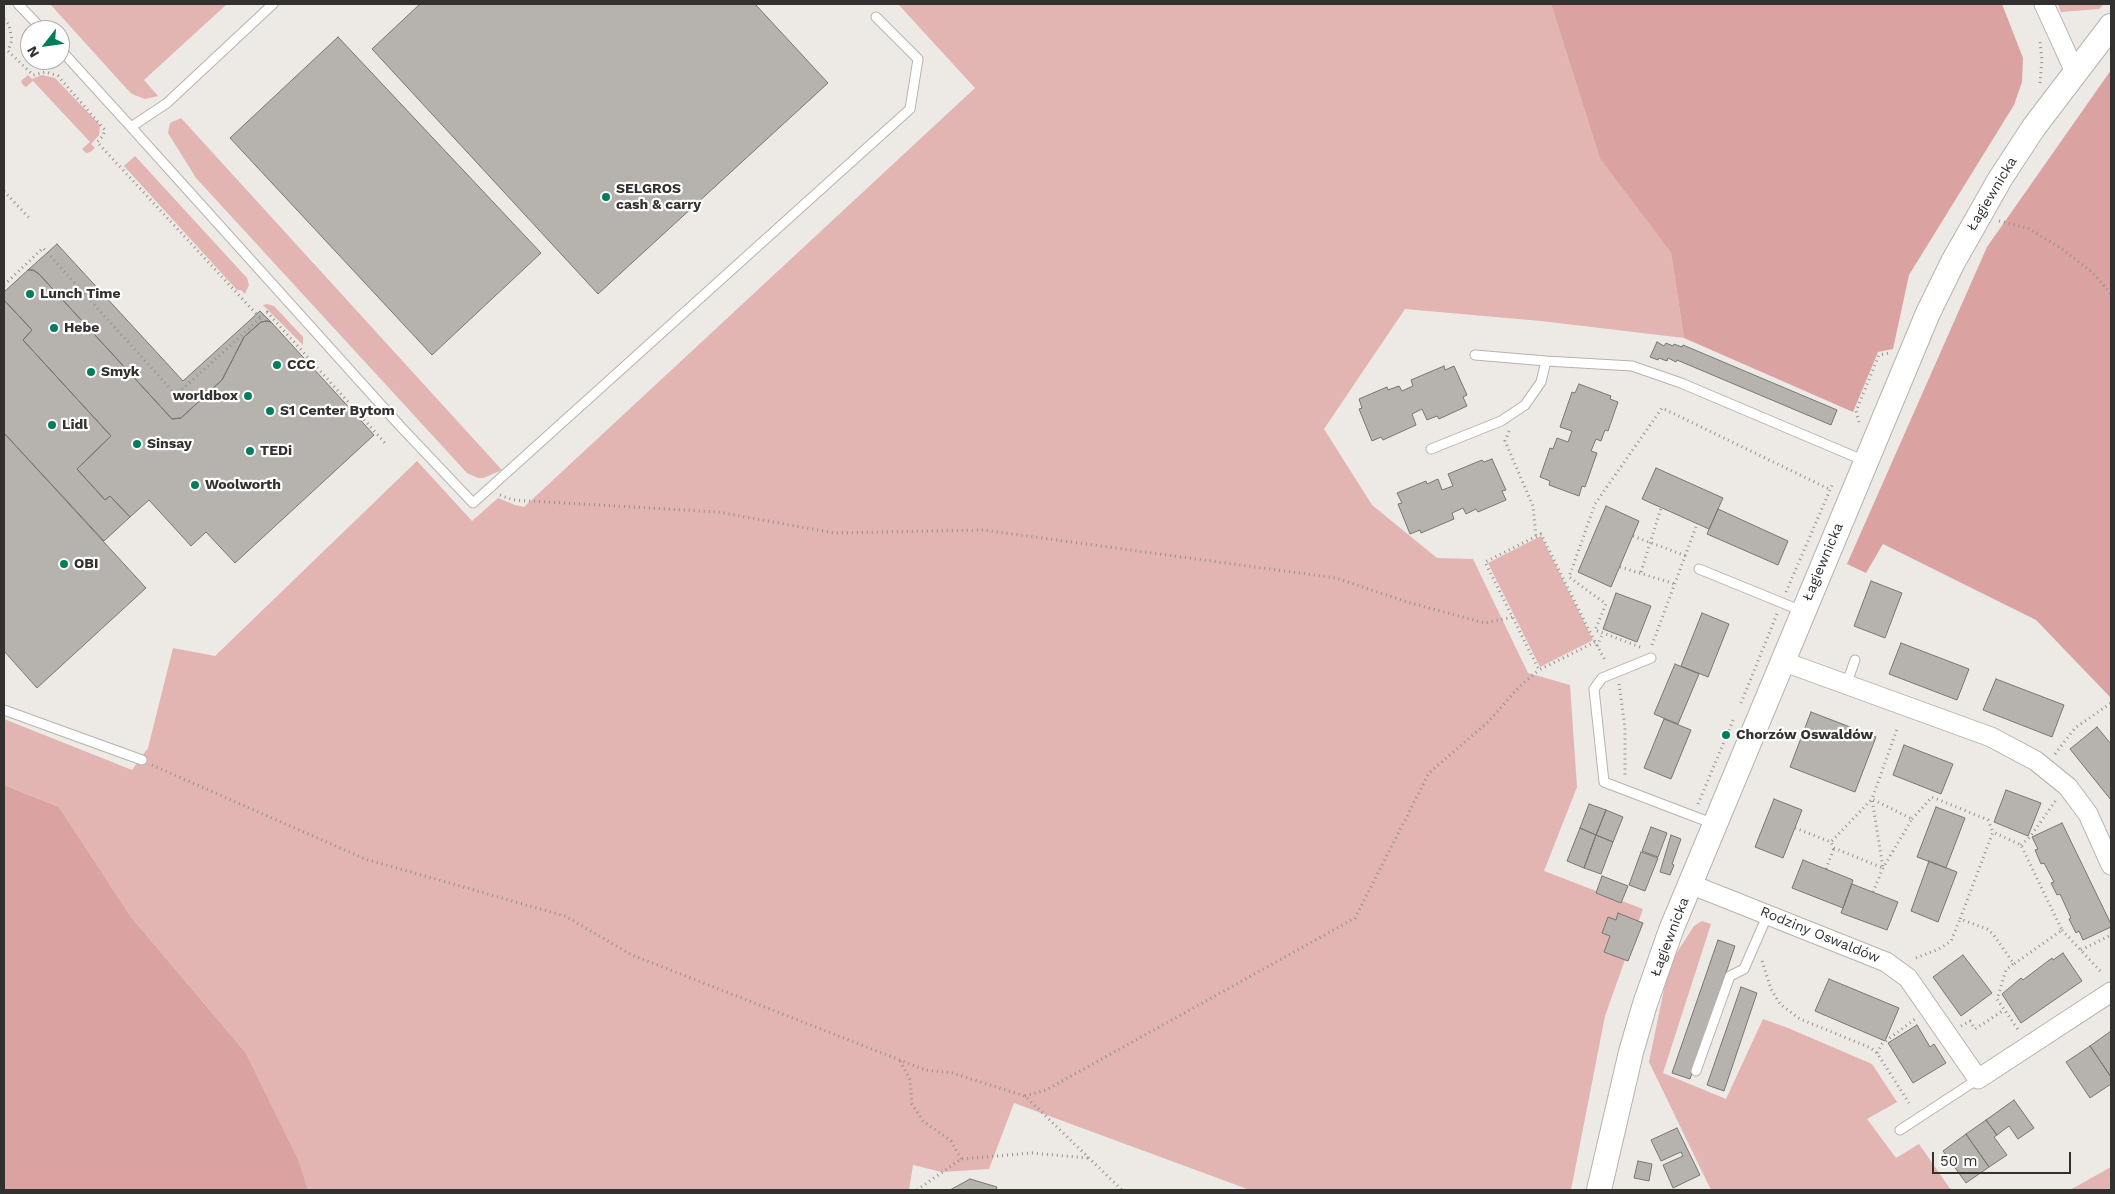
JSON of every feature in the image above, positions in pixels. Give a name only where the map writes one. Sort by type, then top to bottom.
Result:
[{"type":"street","points":[[2044,4],[2075,72]]},
{"type":"street","name":"Łagiewnicka","points":[[1599,1190],[1630,1052],[1645,1004],[1690,884],[1928,313],[1953,262],[2008,167],[2034,127],[2111,26]]},
{"type":"street","points":[[1782,661],[1991,737],[2036,761],[2068,787],[2088,814],[2111,865]]},
{"type":"street","name":"Rodziny Oswaldów","points":[[1690,884],[1886,962],[1908,978],[1978,1079]]},
{"type":"street","points":[[1978,1079],[2111,992]]},
{"type":"lane","points":[[18,4],[33,20]]},
{"type":"lane","points":[[130,128],[167,103],[273,4]]},
{"type":"lane","points":[[70,60],[395,420],[473,503],[910,109],[918,59],[876,17]]},
{"type":"lane","points":[[1475,355],[1632,366],[1681,383],[1865,461]]},
{"type":"lane","points":[[1431,449],[1502,421],[1525,405],[1541,382],[1546,361]]},
{"type":"lane","points":[[1699,569],[1802,612]]},
{"type":"lane","points":[[1651,658],[1602,678],[1594,689],[1604,782],[1715,824]]},
{"type":"lane","points":[[1846,685],[1855,660]]},
{"type":"lane","points":[[4,710],[142,760]]},
{"type":"lane","points":[[1696,1071],[1730,976],[1744,969],[1768,914]]},
{"type":"lane","points":[[1900,1130],[1978,1079]]},
{"type":"path","points":[[4,18],[12,40],[8,51],[33,76],[46,72],[58,76],[105,130],[98,142],[260,318]]},
{"type":"path","points":[[4,191],[30,220]]},
{"type":"path","points":[[1995,219],[2028,228],[2062,249],[2093,273],[2111,294]]},
{"type":"path","points":[[4,285],[43,248],[176,395],[267,312],[385,443]]},
{"type":"path","points":[[1569,577],[1595,504],[1662,408],[1829,489]]},
{"type":"path","points":[[1515,411],[1506,441],[1533,506],[1536,537]]},
{"type":"path","points":[[488,490],[513,500],[718,512],[834,532],[983,530],[1336,578],[1407,602],[1485,623],[1513,617]]},
{"type":"path","points":[[1641,572],[1661,508]]},
{"type":"path","points":[[1560,572],[1606,604],[1595,630],[1644,649],[1653,645],[1697,524]]},
{"type":"path","points":[[1539,670],[1485,562],[1541,534],[1596,644],[1619,683],[1625,728],[1624,776],[1634,780]]},
{"type":"path","points":[[1633,536],[1686,556]]},
{"type":"path","points":[[1620,567],[1675,584]]},
{"type":"path","points":[[1025,1096],[1046,1090],[1355,918],[1430,773],[1488,722],[1519,687],[1539,670],[1596,644],[1603,633]]},
{"type":"path","points":[[2053,756],[2075,728],[2111,703]]},
{"type":"path","points":[[1831,842],[1872,799],[1897,729]]},
{"type":"path","points":[[142,760],[365,859],[565,916],[632,955],[925,1070],[952,1073],[1025,1096],[1122,1190]]},
{"type":"path","points":[[2021,845],[2030,837],[2056,799],[2068,787]]},
{"type":"path","points":[[1873,892],[1883,868],[1912,818],[1932,797],[1988,820],[1993,832],[2021,845],[2062,930],[2102,973]]},
{"type":"path","points":[[1872,799],[1912,818]]},
{"type":"path","points":[[1872,799],[1883,868]]},
{"type":"path","points":[[1688,801],[1698,804]]},
{"type":"path","points":[[1794,828],[1831,842],[1834,848],[1883,868]]},
{"type":"path","points":[[1916,958],[1939,949],[1952,940],[1993,832]]},
{"type":"path","points":[[1826,869],[1834,848]]},
{"type":"path","points":[[1960,920],[1986,929],[1993,934],[2014,964]]},
{"type":"path","points":[[2029,1046],[1997,999],[2006,970],[2062,930]]},
{"type":"path","points":[[2081,950],[2111,935]]},
{"type":"path","points":[[1756,942],[1772,989],[1780,1004],[1800,1019],[1870,1048],[1877,1053],[1909,1103]]},
{"type":"path","points":[[1960,1026],[1970,1021],[1975,1029],[2004,1010]]},
{"type":"path","points":[[1877,1053],[1882,1044],[1922,1014]]},
{"type":"path","points":[[900,1060],[910,1080],[912,1104],[922,1121],[951,1141],[961,1159]]},
{"type":"path","points":[[917,1190],[961,1159],[1032,1153],[1089,1158]]},
{"type":"shaded area","points":[[50,4],[227,4],[144,80],[158,96],[145,99],[132,94],[70,26],[70,20],[64,20]]},
{"type":"shaded area","points":[[898,4],[1551,4],[1600,159],[1671,253],[1684,338],[1541,321],[1405,309],[1324,429],[1372,505],[1437,558],[1473,559],[1528,673],[1570,685],[1577,787],[1544,871],[1643,909],[1605,1016],[1571,1190],[1250,1190],[1014,1103],[989,1169],[942,1172],[913,1165],[909,1190],[308,1190],[299,1161],[246,1053],[131,917],[59,807],[4,785],[4,719],[132,770],[148,748],[173,648],[215,656],[417,461],[472,521],[498,498],[524,507],[975,88]]},
{"type":"shaded area","points":[[1551,4],[2002,4],[2023,58],[2022,82],[2014,105],[1909,275],[1893,349],[1878,352],[1853,412],[1684,338],[1671,253],[1600,159]]},
{"type":"shaded area","points":[[2058,4],[2104,4],[2099,9],[2061,12]]},
{"type":"shaded area","points":[[2111,70],[2111,698],[2036,620],[1883,544],[1866,573],[1847,564],[1987,247]]},
{"type":"shaded area","points":[[28,75],[32,79],[42,75],[55,78],[100,125],[99,135],[91,144],[95,148],[86,153],[82,149],[90,142],[33,81],[26,87],[23,85],[21,81]]},
{"type":"shaded area","points":[[181,118],[502,470],[483,478],[467,473],[196,178],[168,133],[170,123]]},
{"type":"shaded area","points":[[135,156],[247,278],[249,285],[245,294],[241,290],[237,290],[124,166]]},
{"type":"shaded area","points":[[263,305],[274,306],[303,337],[303,345]]},
{"type":"shaded area","points":[[1541,536],[1593,640],[1540,667],[1488,563]]},
{"type":"shaded area","points":[[4,785],[59,807],[131,917],[246,1053],[299,1161],[308,1190],[4,1190]]},
{"type":"shaded area","points":[[1702,921],[1711,924],[1663,1073],[1726,1099],[1763,1019],[1788,1028],[1872,1064],[1897,1102],[1867,1119],[1896,1158],[1919,1144],[1951,1190],[1711,1190],[1649,1062],[1669,965],[1694,926]]},
{"type":"shaded area","points":[[2111,1167],[2111,1190],[2070,1190]]},
{"type":"building","name":"SELGROS cash & carry","points":[[420,4],[755,4],[828,83],[598,294],[372,49]]},
{"type":"building","points":[[338,37],[541,253],[432,355],[230,138]]},
{"type":"building","points":[[57,244],[183,381],[260,311],[271,322],[261,322],[244,337],[222,380],[181,418],[172,419],[39,274],[33,270],[28,270]]},
{"type":"building","name":"S1 Center Bytom","points":[[28,270],[33,270],[39,274],[172,419],[181,418],[222,380],[244,337],[261,322],[267,321],[271,322],[374,435],[235,563],[206,532],[191,546],[149,500],[130,517],[110,496],[105,500],[77,469],[111,436],[23,340],[32,330],[4,300],[4,292]]},
{"type":"building","name":"Lidl","points":[[4,300],[32,330],[23,340],[111,436],[77,469],[105,500],[110,496],[130,517],[104,541],[4,433]]},
{"type":"building","points":[[1657,342],[1664,346],[1666,343],[1673,346],[1674,344],[1682,347],[1683,345],[1837,410],[1831,425],[1677,360],[1676,362],[1668,358],[1667,361],[1659,358],[1658,360],[1650,357]]},
{"type":"building","points":[[1444,366],[1445,370],[1454,366],[1467,395],[1463,397],[1467,406],[1439,419],[1437,416],[1427,420],[1422,409],[1412,414],[1416,425],[1383,440],[1381,437],[1372,441],[1359,409],[1362,408],[1359,399],[1387,387],[1388,390],[1399,386],[1402,391],[1413,386],[1411,380]]},
{"type":"building","points":[[1579,384],[1611,396],[1610,399],[1618,402],[1608,431],[1605,430],[1601,441],[1596,439],[1591,451],[1597,453],[1585,487],[1582,486],[1579,496],[1549,485],[1550,481],[1540,477],[1550,448],[1553,449],[1557,438],[1568,442],[1572,431],[1560,427],[1572,392],[1575,393]]},
{"type":"building","name":"OBI","points":[[4,433],[146,588],[37,688],[4,651]]},
{"type":"building","points":[[1492,459],[1506,490],[1502,491],[1506,500],[1478,512],[1476,509],[1466,514],[1463,508],[1452,513],[1454,519],[1421,533],[1420,530],[1410,534],[1398,504],[1402,503],[1397,493],[1426,481],[1427,484],[1438,479],[1442,490],[1453,486],[1448,474],[1482,460],[1484,462]]},
{"type":"building","points":[[1656,468],[1723,498],[1709,529],[1642,499]]},
{"type":"building","points":[[1606,506],[1639,521],[1611,587],[1578,572]]},
{"type":"building","points":[[1718,509],[1788,541],[1778,565],[1707,534]]},
{"type":"building","points":[[1871,581],[1902,593],[1885,638],[1854,626]]},
{"type":"building","points":[[1616,593],[1651,606],[1637,642],[1603,629]]},
{"type":"building","points":[[1702,613],[1729,624],[1708,677],[1681,666]]},
{"type":"building","points":[[1901,643],[1969,669],[1957,700],[1889,674]]},
{"type":"building","points":[[1675,664],[1699,674],[1678,724],[1654,714]]},
{"type":"building","points":[[1996,679],[2064,705],[2052,737],[1983,710]]},
{"type":"building","points":[[1811,712],[1876,737],[1855,792],[1790,767]]},
{"type":"building","points":[[1664,719],[1691,730],[1671,779],[1644,768]]},
{"type":"building","points":[[2097,727],[2111,744],[2111,800],[2070,749]]},
{"type":"building","points":[[1904,745],[1953,764],[1941,794],[1893,775]]},
{"type":"building","points":[[2006,790],[2041,803],[2028,836],[1994,822]]},
{"type":"building","points":[[1774,799],[1802,810],[1783,858],[1755,847]]},
{"type":"building","points":[[1589,804],[1606,810],[1596,835],[1580,828]]},
{"type":"building","points":[[1936,807],[1965,818],[1946,868],[1917,857]]},
{"type":"building","points":[[1606,810],[1623,817],[1613,842],[1596,835]]},
{"type":"building","points":[[2062,823],[2111,924],[2111,927],[2083,940],[2079,931],[2076,933],[2060,894],[2057,895],[2051,883],[2054,882],[2044,863],[2041,864],[2035,850],[2038,849],[2032,837]]},
{"type":"building","points":[[1651,827],[1667,833],[1658,857],[1642,851]]},
{"type":"building","points":[[1580,828],[1596,835],[1584,868],[1567,861]]},
{"type":"building","points":[[1596,835],[1613,842],[1601,874],[1584,868]]},
{"type":"building","points":[[1671,835],[1681,839],[1670,875],[1660,872]]},
{"type":"building","points":[[1641,852],[1658,858],[1645,891],[1629,885]]},
{"type":"building","points":[[1803,860],[1853,880],[1843,908],[1792,888]]},
{"type":"building","points":[[1929,861],[1957,872],[1938,922],[1911,911]]},
{"type":"building","points":[[1602,876],[1628,886],[1621,903],[1596,893]]},
{"type":"building","points":[[1852,884],[1898,902],[1887,930],[1841,913]]},
{"type":"building","points":[[1618,913],[1643,923],[1628,961],[1604,952],[1610,936],[1602,933],[1608,917],[1616,920]]},
{"type":"building","points":[[1718,940],[1735,946],[1690,1079],[1672,1073]]},
{"type":"building","points":[[2063,953],[2082,981],[2021,1023],[2002,994],[2021,978],[2023,980],[2052,958],[2053,960]]},
{"type":"building","points":[[1963,955],[1992,993],[1961,1016],[1933,977]]},
{"type":"building","points":[[1829,979],[1899,1008],[1885,1041],[1815,1011]]},
{"type":"building","points":[[1741,987],[1757,993],[1724,1091],[1707,1085]]},
{"type":"building","points":[[1917,1025],[1930,1047],[1934,1044],[1946,1063],[1913,1083],[1888,1043]]},
{"type":"building","points":[[2111,1031],[2111,1077],[2090,1046]]},
{"type":"building","points":[[2090,1046],[2111,1077],[2111,1084],[2090,1098],[2066,1062]]},
{"type":"building","points":[[2014,1100],[2034,1128],[2018,1139],[2009,1126],[1997,1135],[1986,1120]]},
{"type":"building","points":[[1986,1120],[1997,1135],[1994,1137],[2007,1155],[1989,1167],[1966,1134]]},
{"type":"building","points":[[1677,1128],[1700,1175],[1673,1188],[1663,1165],[1683,1156],[1681,1152],[1661,1161],[1651,1140]]},
{"type":"building","points":[[1966,1134],[1989,1167],[1966,1183],[1943,1151]]},
{"type":"building","points":[[1638,1161],[1652,1164],[1649,1181],[1634,1178]]},
{"type":"building","points":[[970,1179],[997,1187],[996,1190],[950,1190]]},
{"type":"place","name":"SELGROS cash & carry","points":[[606,197]]},
{"type":"place","name":"Lunch Time","points":[[30,294]]},
{"type":"place","name":"Hebe","points":[[54,328]]},
{"type":"place","name":"CCC","points":[[277,365]]},
{"type":"place","name":"Smyk","points":[[91,372]]},
{"type":"place","name":"worldbox","points":[[248,396]]},
{"type":"place","name":"S1 Center Bytom","points":[[270,411]]},
{"type":"place","name":"Lidl","points":[[52,425]]},
{"type":"place","name":"Sinsay","points":[[137,444]]},
{"type":"place","name":"TEDi","points":[[250,451]]},
{"type":"place","name":"Woolworth","points":[[195,485]]},
{"type":"place","name":"OBI","points":[[64,564]]},
{"type":"place","name":"Chorzów Oswaldów","points":[[1726,735]]}]
